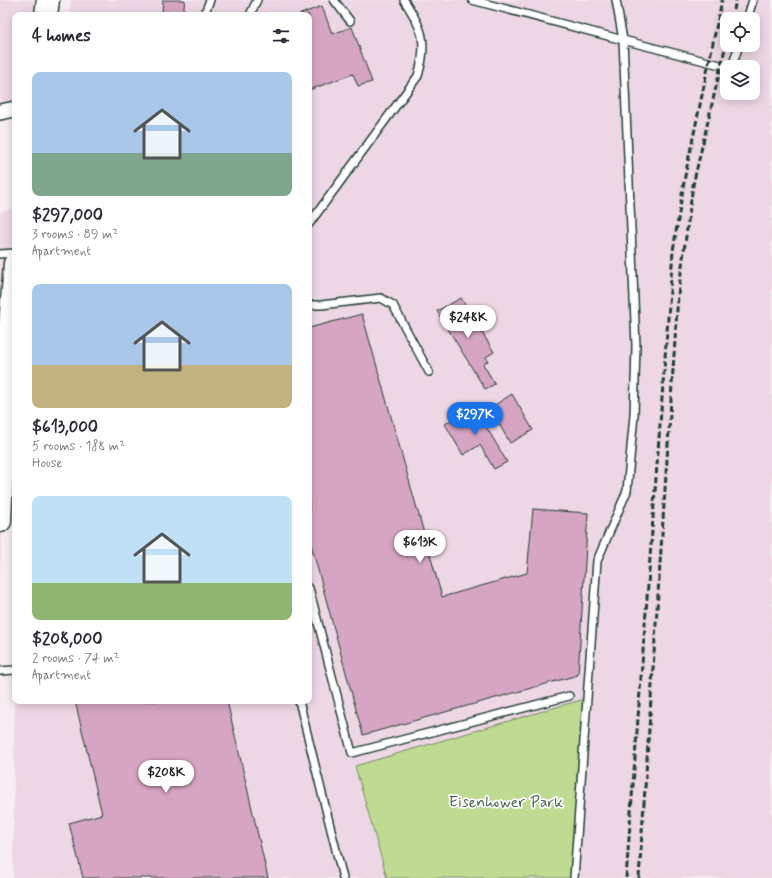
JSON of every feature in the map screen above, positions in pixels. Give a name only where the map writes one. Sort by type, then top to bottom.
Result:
[{"type":"main road","points":[[46,12],[48,0]]},
{"type":"main road","points":[[0,521],[5,322],[12,281]]},
{"type":"street","points":[[0,112],[12,110]]},
{"type":"lane","points":[[205,12],[210,0]]},
{"type":"lane","points":[[251,12],[257,0]]},
{"type":"lane","points":[[334,0],[350,20]]},
{"type":"lane","points":[[312,220],[418,76],[424,56],[423,37],[415,17],[404,0]]},
{"type":"lane","points":[[472,0],[720,65]]},
{"type":"lane","points":[[574,878],[597,561],[627,490],[634,415],[636,346],[623,40],[616,0]]},
{"type":"lane","points":[[749,12],[753,0]]},
{"type":"lane","points":[[0,254],[12,253]]},
{"type":"lane","points":[[312,305],[381,298],[392,305],[429,372]]},
{"type":"lane","points":[[312,600],[352,753],[569,696]]},
{"type":"lane","points":[[0,672],[12,670]]},
{"type":"lane","points":[[300,704],[343,878]]},
{"type":"shaded area","points":[[0,0],[48,0],[46,12],[12,12],[12,110],[0,112]]},
{"type":"shaded area","points":[[71,0],[772,0],[772,878],[13,878],[15,704],[312,704],[312,12],[69,12]]},
{"type":"shaded area","points":[[12,209],[12,333],[0,577],[0,212]]},
{"type":"green space","name":"Eisenhower Park","points":[[591,697],[577,878],[387,878],[355,766]]},
{"type":"building","points":[[163,0],[185,0],[183,12],[162,12]]},
{"type":"building","points":[[322,6],[332,34],[352,27],[372,82],[358,86],[353,74],[312,89],[312,12],[306,12]]},
{"type":"building","points":[[461,298],[494,352],[486,357],[488,361],[483,364],[495,384],[485,389],[437,311]]},
{"type":"building","points":[[362,314],[442,597],[527,573],[533,509],[588,513],[578,675],[363,735],[312,548],[312,327]]},
{"type":"building","points":[[512,394],[533,430],[510,443],[490,408]]},
{"type":"building","points":[[474,406],[507,462],[494,469],[480,445],[463,455],[445,424]]},
{"type":"building","points":[[76,704],[228,704],[268,878],[83,878],[69,823],[102,814]]},
{"type":"railway","points":[[626,878],[673,251],[685,176],[722,0]]},
{"type":"railway","points":[[733,12],[736,0]]},
{"type":"railway","points":[[639,878],[678,295],[693,185],[724,52]]}]
